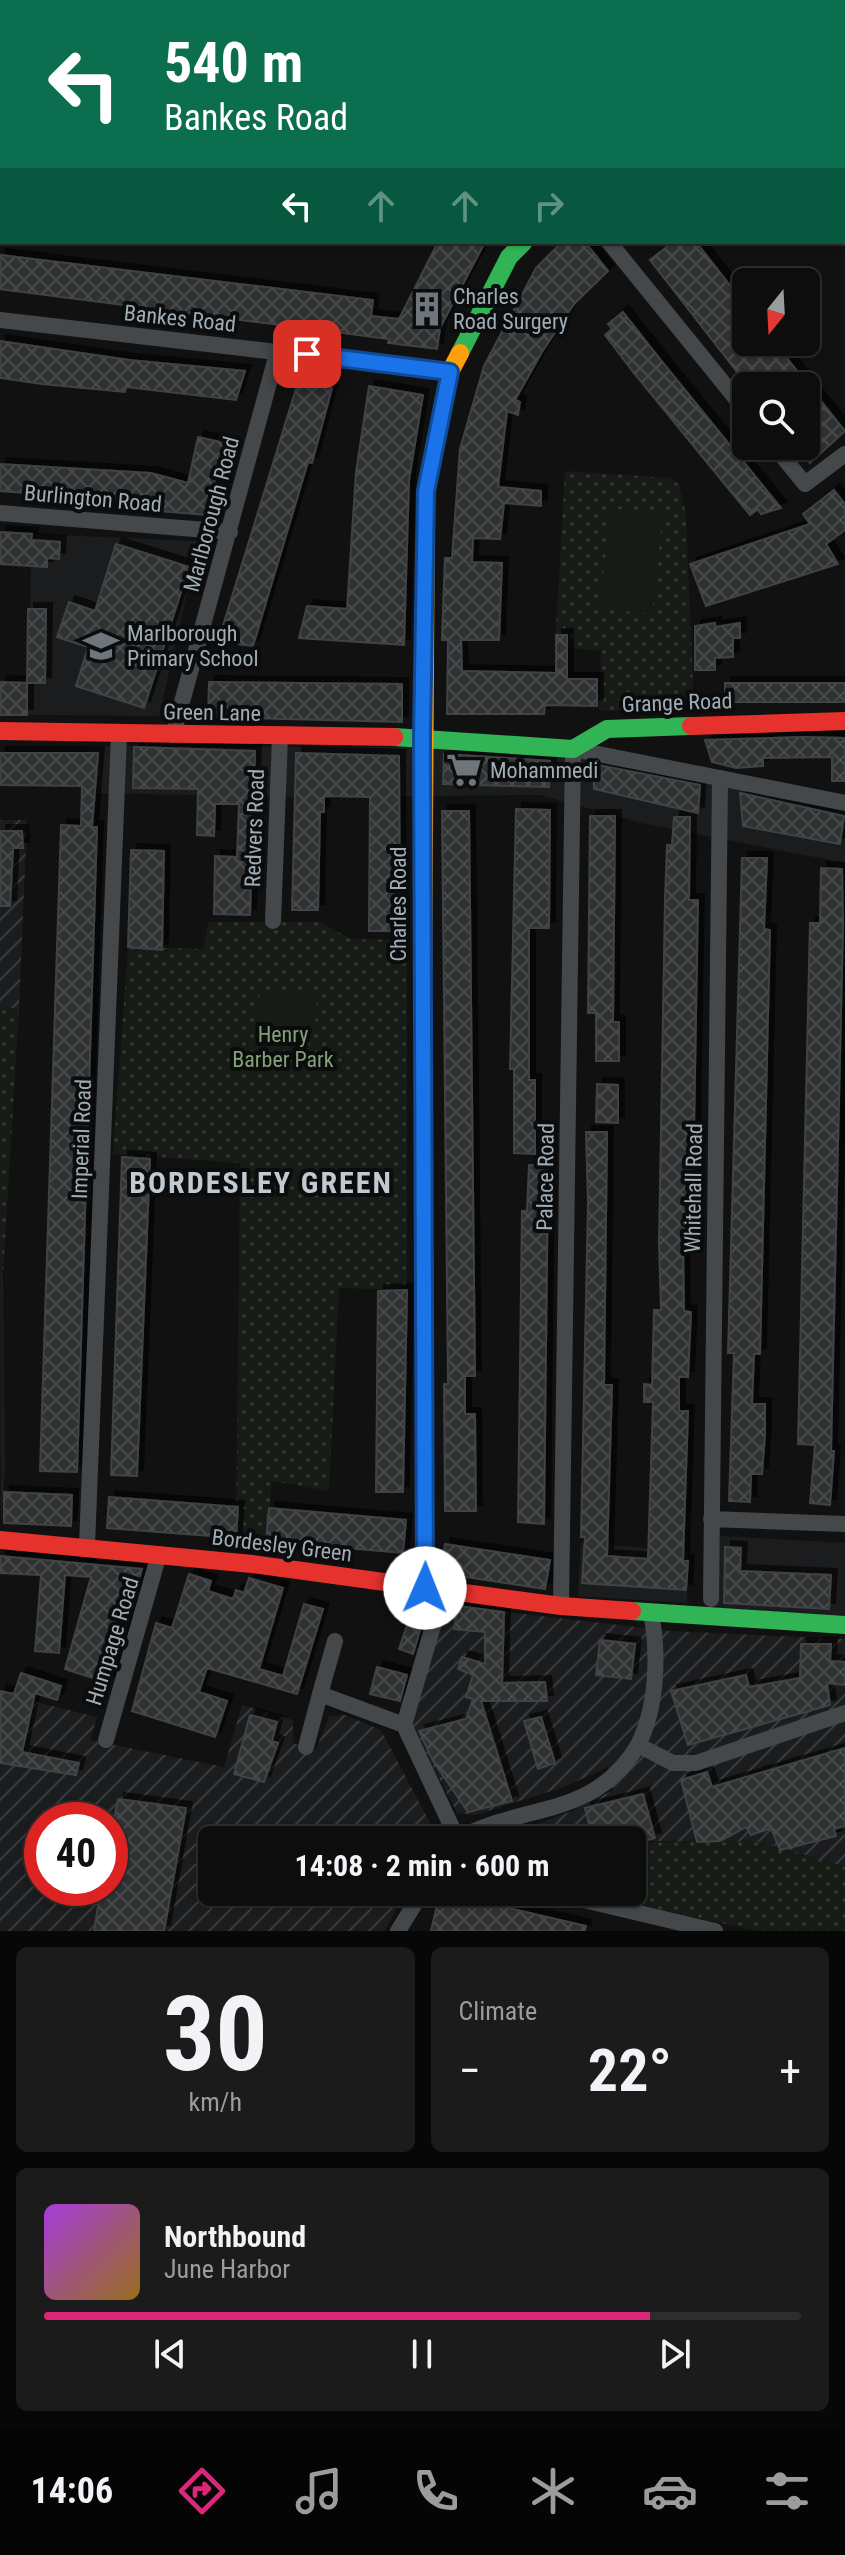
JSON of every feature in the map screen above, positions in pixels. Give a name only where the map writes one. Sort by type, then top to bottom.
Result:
[{"type":"street","name":"Charles Road","points":[[434,1590],[422,737],[426,491],[450,372],[509,257],[522,244]]},
{"type":"street","points":[[611,244],[732,394]]},
{"type":"street","name":"Bankes Road","points":[[0,320],[450,372]]},
{"type":"street","name":"Marlborough Road","points":[[173,735],[278,350]]},
{"type":"street","points":[[785,460],[805,484],[845,454]]},
{"type":"street","name":"Burlington Road","points":[[0,513],[230,532]]},
{"type":"street","name":"Grange Road","points":[[573,749],[607,729],[845,721]]},
{"type":"street","name":"Green Lane","points":[[0,731],[422,737]]},
{"type":"street","name":"Imperial Road","points":[[87,1546],[119,734]]},
{"type":"street","name":"Redvers Road","points":[[273,921],[280,737]]},
{"type":"street","points":[[422,737],[573,749],[845,803]]},
{"type":"street","name":"Palace Road","points":[[561,1606],[573,749]]},
{"type":"street","name":"Whitehall Road","points":[[711,1599],[720,778]]},
{"type":"street","points":[[711,1519],[845,1524]]},
{"type":"street","name":"Bordesley Green","points":[[0,1540],[159,1554],[561,1606],[845,1625]]},
{"type":"street","name":"Humpage Road","points":[[106,1740],[159,1554]]},
{"type":"street","points":[[434,1590],[404,1725],[450,1826]]},
{"type":"street","points":[[495,1826],[594,1793],[625,1767],[651,1719],[654,1630],[651,1613]]},
{"type":"street","points":[[306,1747],[335,1641]]},
{"type":"street","points":[[320,1694],[404,1725]]},
{"type":"street","points":[[638,1745],[673,1763],[696,1763],[845,1713]]},
{"type":"street","points":[[398,1931],[413,1906]]},
{"type":"street","points":[[609,1906],[715,1931]]},
{"type":"shaded area","name":"Marlborough Primary School","points":[[32,534],[199,541],[159,716],[27,715]]},
{"type":"shaded area","points":[[87,746],[435,747],[593,756],[845,811],[845,863],[641,823],[540,795],[295,797],[87,793]]},
{"type":"shaded area","points":[[0,820],[27,820],[19,1009],[0,1008]]},
{"type":"shaded area","points":[[0,1273],[3,1273],[5,1470],[1,1523]]},
{"type":"shaded area","points":[[720,1536],[845,1543],[845,1617],[716,1611]]},
{"type":"shaded area","points":[[581,1543],[688,1551],[687,1603],[578,1596]]},
{"type":"shaded area","points":[[446,1605],[671,1631],[845,1639],[845,1867],[762,1842],[646,1841],[646,1826],[532,1826],[572,1811],[613,1790],[608,1767],[564,1787],[475,1815],[457,1813],[411,1724]]},
{"type":"shaded area","points":[[0,1693],[97,1717],[90,1740],[224,1767],[242,1705],[293,1720],[293,1743],[316,1750],[329,1716],[345,1715],[381,1730],[430,1823],[428,1826],[198,1826],[198,1906],[398,1906],[385,1931],[0,1931]]},
{"type":"green space","points":[[565,471],[670,478],[679,484],[686,514],[694,709],[599,711],[601,651],[555,647]]},
{"type":"green space","points":[[610,508],[663,513],[652,614],[600,608]]},
{"type":"green space","name":"Henry Barber Park","points":[[208,922],[320,922],[351,939],[407,940],[407,1290],[339,1288],[329,1491],[272,1481],[266,1541],[236,1538],[240,1163],[113,1154],[128,947],[204,949]]},
{"type":"green space","points":[[260,990],[317,993],[315,1030],[258,1026]]},
{"type":"green space","points":[[0,1008],[19,1009],[3,1273],[0,1273]]},
{"type":"green space","points":[[762,1842],[845,1867],[845,1931],[757,1931],[644,1906],[646,1843]]},
{"type":"building","points":[[437,244],[484,244],[440,328],[437,349],[388,343],[389,339],[0,289],[0,255],[373,300],[371,316],[399,319]]},
{"type":"building","points":[[560,244],[587,244],[608,271],[574,304],[542,352],[515,400],[520,402],[518,415],[507,411],[498,487],[541,491],[541,506],[504,503],[500,539],[473,538],[472,562],[502,563],[499,640],[461,640],[462,671],[556,673],[556,635],[567,635],[567,679],[597,679],[597,706],[545,705],[544,714],[447,714],[448,640],[442,640],[445,558],[452,558],[460,449],[484,366],[536,268]]},
{"type":"building","points":[[670,244],[698,244],[732,288],[732,356],[785,356],[798,372],[737,372],[650,260]]},
{"type":"building","points":[[623,312],[732,448],[732,460],[742,460],[781,508],[761,514],[758,509],[750,515],[605,335],[612,329],[608,324]]},
{"type":"building","points":[[0,341],[129,360],[245,371],[236,400],[126,387],[125,392],[42,384],[0,378]]},
{"type":"building","points":[[299,379],[332,388],[312,463],[308,462],[253,646],[218,642]]},
{"type":"building","points":[[369,386],[423,395],[409,480],[404,645],[299,638],[307,606],[347,609],[356,472]]},
{"type":"building","points":[[820,400],[845,431],[820,454]]},
{"type":"building","points":[[198,437],[225,443],[206,515],[148,510],[148,502],[0,491],[0,464],[151,473],[188,483]]},
{"type":"building","points":[[834,490],[845,504],[845,530],[826,544],[838,564],[706,606],[690,564],[810,524],[803,514]]},
{"type":"building","points":[[0,532],[32,534],[31,540],[60,542],[59,559],[47,558],[47,567],[0,564]]},
{"type":"building","points":[[116,544],[189,567],[144,708],[76,686],[88,647],[57,637],[69,602],[95,611]]},
{"type":"building","points":[[28,609],[46,609],[45,683],[27,683]]},
{"type":"building","points":[[715,623],[715,627],[740,623],[740,638],[733,638],[733,657],[715,658],[715,670],[695,670],[695,626]]},
{"type":"building","points":[[0,682],[27,683],[27,715],[0,715]]},
{"type":"building","points":[[209,682],[402,684],[402,722],[208,717]]},
{"type":"building","points":[[725,683],[845,683],[845,702],[725,702]]},
{"type":"building","points":[[845,738],[845,781],[832,781],[832,757],[763,758],[763,766],[736,768],[712,762],[705,740]]},
{"type":"building","points":[[134,747],[255,751],[250,915],[214,914],[215,856],[237,857],[239,804],[215,804],[214,836],[197,835],[198,789],[133,788]]},
{"type":"building","points":[[0,753],[98,753],[92,827],[97,827],[77,1472],[40,1471],[61,825],[81,826],[82,786],[0,785]]},
{"type":"building","points":[[296,753],[399,756],[400,931],[369,931],[370,797],[324,796],[324,812],[320,812],[318,910],[292,910]]},
{"type":"building","points":[[444,754],[550,761],[549,787],[443,784]]},
{"type":"building","points":[[593,764],[700,785],[698,813],[594,789]]},
{"type":"building","points":[[740,793],[844,816],[840,844],[743,826]]},
{"type":"building","points":[[516,809],[550,810],[549,928],[529,928],[529,1080],[535,1080],[535,1154],[514,1153],[514,1069],[510,1069]]},
{"type":"building","points":[[442,811],[469,811],[475,1376],[465,1376],[465,1414],[475,1414],[476,1511],[445,1511],[444,1384],[448,1384]]},
{"type":"building","points":[[590,816],[615,816],[613,1022],[619,1022],[619,1061],[596,1061],[596,1013],[588,1013]]},
{"type":"building","points":[[674,817],[690,817],[689,900],[698,900],[692,1242],[683,1242],[684,1311],[691,1312],[688,1377],[679,1377],[679,1411],[688,1411],[683,1561],[688,1561],[686,1590],[582,1583],[585,1537],[581,1537],[588,1203],[586,1132],[607,1132],[604,1385],[612,1385],[607,1556],[648,1559],[653,1402],[644,1402],[644,1384],[652,1385],[654,1310],[661,1310],[659,1242],[665,900],[667,845],[672,845]]},
{"type":"building","points":[[0,831],[22,831],[23,848],[13,848],[10,906],[0,906]]},
{"type":"building","points":[[131,850],[164,851],[162,950],[128,947]]},
{"type":"building","points":[[742,858],[767,858],[764,929],[770,930],[760,1354],[754,1354],[752,1404],[765,1404],[765,1435],[762,1474],[751,1474],[750,1502],[729,1501],[734,1353],[728,1353]]},
{"type":"building","points":[[821,868],[842,869],[843,924],[831,1451],[834,1451],[830,1505],[810,1503],[815,1445],[798,1444],[810,923],[820,923]]},
{"type":"building","points":[[597,1084],[618,1085],[618,1123],[596,1122]]},
{"type":"building","points":[[122,1157],[150,1159],[137,1476],[111,1475]]},
{"type":"building","points":[[529,1165],[548,1166],[544,1524],[518,1522],[522,1211],[527,1211]]},
{"type":"building","points":[[407,1290],[403,1492],[376,1492],[378,1291]]},
{"type":"building","points":[[4,1492],[72,1495],[71,1526],[4,1523]]},
{"type":"building","points":[[109,1497],[238,1507],[236,1538],[107,1528]]},
{"type":"building","points":[[269,1508],[406,1520],[403,1553],[266,1541]]},
{"type":"building","points":[[445,1544],[550,1560],[545,1589],[440,1573]]},
{"type":"building","points":[[725,1547],[741,1548],[740,1571],[831,1575],[829,1609],[724,1603]]},
{"type":"building","points":[[0,1556],[142,1569],[108,1683],[65,1669],[91,1577],[65,1575],[59,1653],[35,1651],[41,1575],[0,1573]]},
{"type":"building","points":[[189,1574],[211,1581],[208,1591],[233,1599],[236,1590],[244,1593],[249,1578],[283,1588],[259,1669],[283,1676],[304,1604],[323,1609],[297,1694],[207,1668],[199,1692],[227,1701],[215,1737],[132,1711],[156,1623],[172,1628]]},
{"type":"building","points":[[416,1600],[428,1604],[413,1654],[399,1649]]},
{"type":"building","points":[[458,1606],[504,1612],[502,1683],[545,1682],[547,1701],[481,1701],[512,1801],[468,1812],[433,1761],[419,1731],[466,1719],[473,1699],[466,1697],[473,1675],[458,1669],[462,1657],[485,1664],[485,1632],[454,1629]]},
{"type":"building","points":[[600,1640],[635,1644],[631,1679],[596,1675]]},
{"type":"building","points":[[801,1644],[831,1644],[830,1661],[845,1662],[845,1685],[827,1683],[830,1705],[688,1745],[671,1691],[746,1675],[749,1687],[800,1678]]},
{"type":"building","points":[[377,1667],[407,1675],[400,1701],[370,1694]]},
{"type":"building","points":[[21,1673],[61,1686],[57,1700],[35,1693],[22,1752],[79,1763],[76,1775],[0,1763],[0,1691],[14,1694]]},
{"type":"building","points":[[250,1715],[277,1722],[272,1741],[278,1743],[264,1782],[234,1774]]},
{"type":"building","points":[[541,1717],[555,1763],[538,1769],[524,1721]]},
{"type":"building","points":[[845,1748],[845,1826],[834,1829],[836,1836],[780,1850],[771,1828],[751,1835],[746,1827],[720,1841],[697,1842],[681,1780],[707,1772],[712,1787]]},
{"type":"building","points":[[643,1794],[655,1838],[646,1840],[646,1826],[590,1826],[585,1808]]},
{"type":"building","points":[[118,1799],[186,1808],[164,1931],[94,1931],[98,1906],[128,1906],[128,1802],[117,1802]]},
{"type":"building","points":[[437,1906],[500,1906],[586,1926],[585,1931],[431,1931]]},
{"type":"traffic: fast","points":[[460,353],[509,257],[522,244]]},
{"type":"traffic: fast","points":[[394,737],[573,749],[607,729],[691,726]]},
{"type":"traffic: fast","points":[[632,1611],[845,1625]]},
{"type":"traffic: slow","points":[[423,1001],[426,491],[450,372],[460,353]]},
{"type":"traffic: jam","points":[[691,726],[845,721]]},
{"type":"traffic: jam","points":[[0,731],[394,737]]},
{"type":"traffic: jam","points":[[423,1001],[425,1588]]},
{"type":"traffic: jam","points":[[0,1540],[252,1564],[561,1606],[632,1611]]},
{"type":"place","name":"Charles Road Surgery","points":[[427,309]]},
{"type":"place","name":"Marlborough Primary School","points":[[101,646]]},
{"type":"place","name":"Mohammedi","points":[[464,770]]},
{"type":"district","name":"BORDESLEY GREEN","points":[[261,1183]]},
{"type":"route","points":[[307,354],[450,372],[426,491],[422,737],[425,1588]]}]
